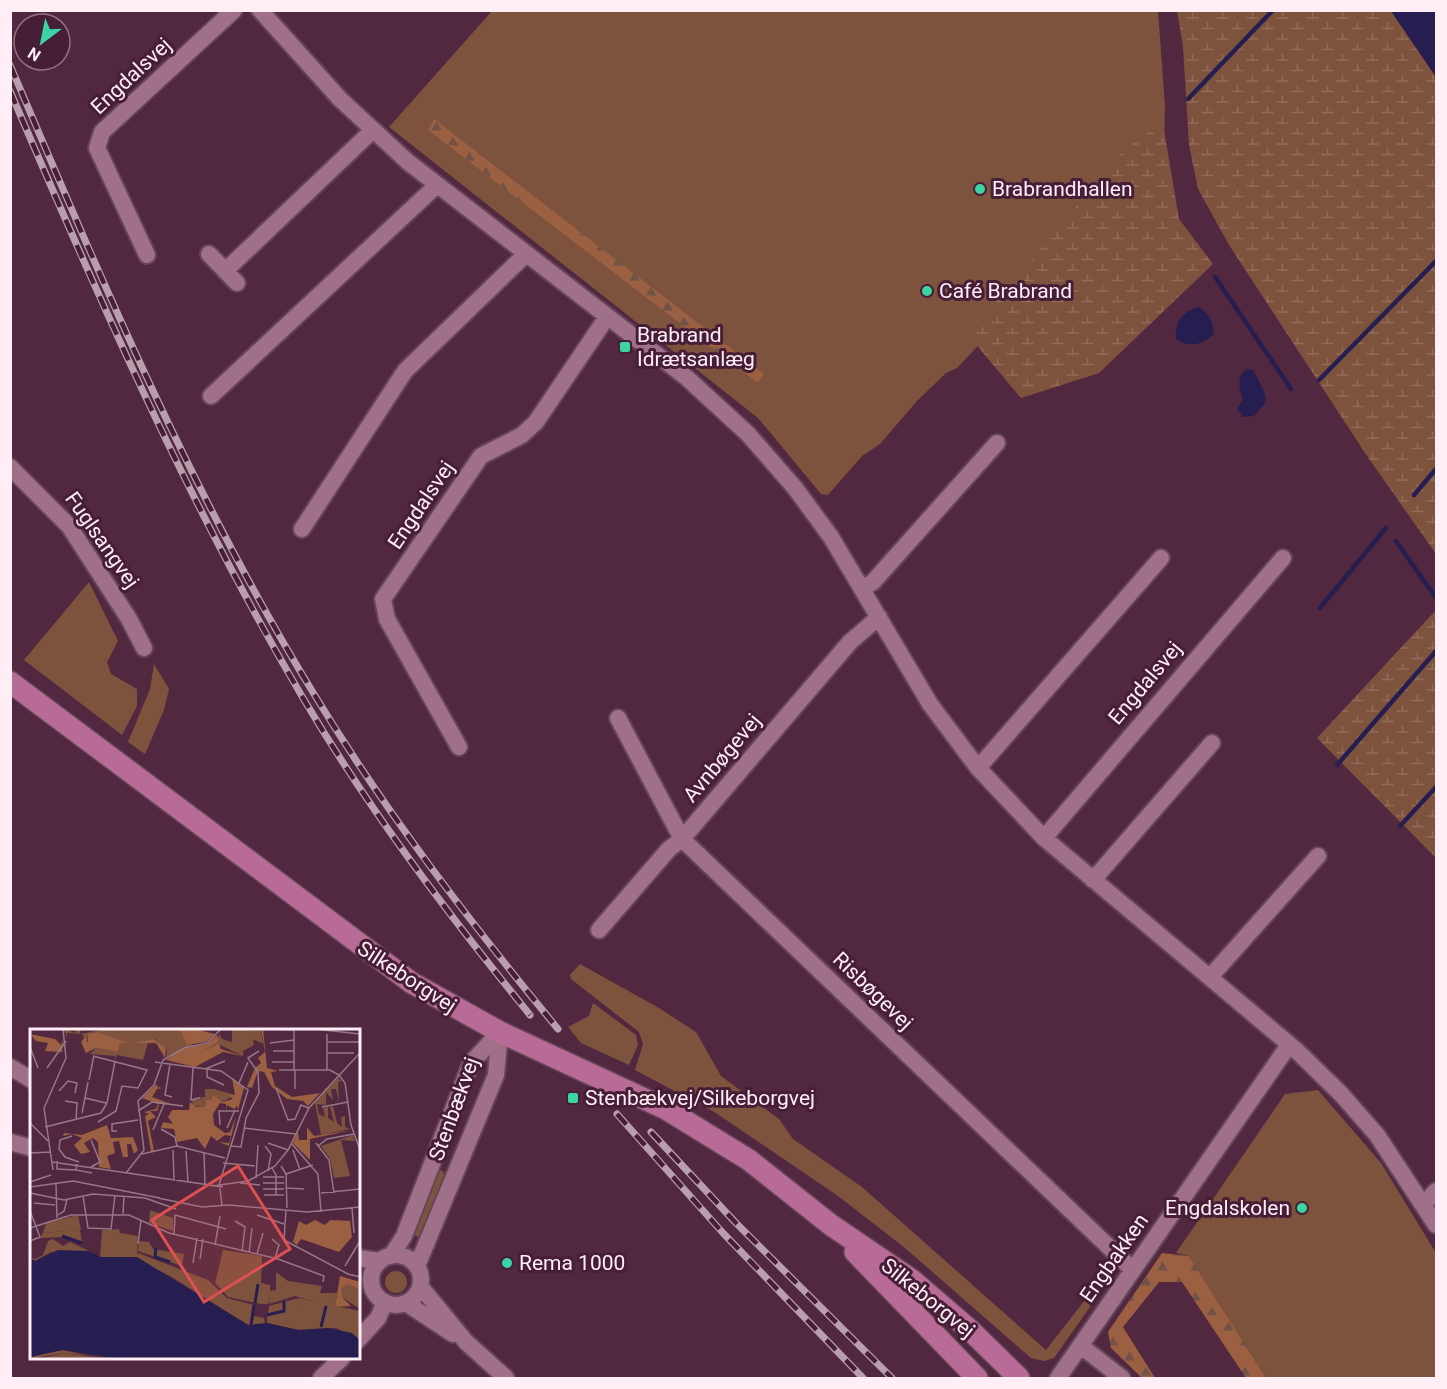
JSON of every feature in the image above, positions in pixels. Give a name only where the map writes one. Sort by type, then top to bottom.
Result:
[{"type":"main road","name":"Silkeborgvej","points":[[10,682],[412,983],[500,1032],[666,1109],[714,1136],[757,1166],[831,1225],[912,1280],[970,1330],[1019,1378]]},
{"type":"main road","name":"Silkeborgvej","points":[[831,1225],[977,1378]]},
{"type":"street","name":"Engdalsvej","points":[[147,255],[98,148],[102,132],[234,10]]},
{"type":"street","points":[[260,10],[310,67],[373,130],[436,186],[696,385],[748,434],[813,513],[863,588],[930,704],[978,768],[1044,838],[1289,1045],[1341,1094],[1377,1135],[1437,1225]]},
{"type":"street","points":[[225,271],[373,130]]},
{"type":"street","points":[[211,396],[436,186]]},
{"type":"street","points":[[209,254],[237,283]]},
{"type":"street","points":[[302,529],[405,371],[525,255]]},
{"type":"street","name":"Engdalsvej","points":[[459,747],[387,620],[383,599],[481,456],[522,435],[536,422],[608,317]]},
{"type":"street","points":[[863,588],[873,582],[997,443]]},
{"type":"street","name":"Fuglsangvej","points":[[10,467],[69,526],[129,619],[144,648]]},
{"type":"street","points":[[978,768],[1161,558]]},
{"type":"street","name":"Engdalsvej","points":[[1044,838],[1283,558]]},
{"type":"street","name":"Avnbøgevej","points":[[599,930],[669,849],[682,839],[850,642],[879,617]]},
{"type":"street","name":"Risbøgevej","points":[[618,718],[682,839],[1133,1270]]},
{"type":"street","points":[[1093,880],[1212,743]]},
{"type":"street","points":[[1210,977],[1318,856]]},
{"type":"street","name":"Stenbækvej","points":[[385,1259],[404,1236],[471,1064],[500,1032]]},
{"type":"street","name":"Stenbækvej","points":[[417,1266],[496,1075],[500,1032]]},
{"type":"street","name":"Engbakken","points":[[1058,1378],[1289,1045]]},
{"type":"street","points":[[10,1067],[30,1079]]},
{"type":"street","points":[[10,1142],[30,1147]]},
{"type":"street","points":[[1424,1204],[1437,1191]]},
{"type":"street","points":[[360,1258],[408,1258],[417,1266],[420,1286],[466,1342],[506,1378]]},
{"type":"street","points":[[385,1259],[365,1282],[379,1298],[391,1305],[406,1303],[417,1293],[420,1286]]},
{"type":"street","points":[[360,1339],[378,1318],[385,1302]]},
{"type":"street","points":[[406,1303],[466,1342]]},
{"type":"street","points":[[1081,1346],[1122,1378]]},
{"type":"street","points":[[321,1378],[341,1359]]},
{"type":"green space","points":[[492,11],[1158,11],[1165,106],[1164,150],[957,368],[946,373],[917,401],[880,444],[862,456],[828,495],[821,494],[758,418],[389,127]]},
{"type":"green space","points":[[1177,11],[1391,11],[1436,77],[1436,554],[1367,456],[1229,245],[1198,189],[1189,145],[1183,47]]},
{"type":"green space","points":[[434,119],[764,374],[758,383],[428,130]]},
{"type":"green space","points":[[1153,129],[1164,130],[1179,219],[1213,264],[1099,373],[1021,398],[968,335],[1123,151]]},
{"type":"green space","points":[[89,582],[118,641],[107,662],[111,674],[137,689],[137,706],[122,735],[24,660]]},
{"type":"green space","points":[[1436,610],[1436,858],[1317,738]]},
{"type":"green space","points":[[154,664],[169,689],[164,710],[145,754],[128,742],[150,689]]},
{"type":"green space","points":[[580,964],[659,1008],[696,1032],[721,1076],[779,1119],[793,1139],[862,1187],[1046,1350],[1085,1300],[1092,1304],[1054,1358],[1044,1361],[1031,1358],[905,1248],[838,1196],[716,1113],[635,1070],[643,1044],[639,1032],[571,979],[570,975]]},
{"type":"green space","points":[[593,1003],[636,1035],[638,1045],[629,1065],[581,1043],[568,1027],[589,1016]]},
{"type":"green space","name":"Engdalskolen","points":[[1318,1090],[1381,1163],[1436,1253],[1436,1378],[1266,1378],[1189,1256],[1176,1253],[1285,1094]]},
{"type":"green space","points":[[438,1170],[443,1171],[445,1178],[420,1238],[410,1233]]},
{"type":"green space","points":[[1162,1253],[1189,1256],[1266,1378],[1246,1378],[1182,1282],[1159,1282],[1123,1327],[1155,1378],[1142,1378],[1111,1348],[1108,1332]]},
{"type":"green space","points":[[392,1271],[400,1271],[407,1278],[407,1286],[400,1293],[392,1293],[385,1286],[385,1278]]},
{"type":"shaded area","points":[[1391,11],[1436,11],[1436,77]]},
{"type":"shaded area","points":[[1199,307],[1210,318],[1214,334],[1196,344],[1186,344],[1176,339],[1176,328],[1181,318],[1188,311]]},
{"type":"shaded area","points":[[1247,369],[1253,370],[1264,391],[1266,402],[1254,416],[1243,417],[1237,409],[1243,399],[1240,387],[1241,375]]},
{"type":"waterway","points":[[1188,99],[1273,10]]},
{"type":"waterway","points":[[1319,380],[1436,261]]},
{"type":"waterway","points":[[1215,277],[1291,389]]},
{"type":"waterway","points":[[1414,495],[1436,469]]},
{"type":"waterway","points":[[1320,608],[1386,528]]},
{"type":"waterway","points":[[1396,541],[1436,598]]},
{"type":"waterway","points":[[1337,765],[1436,651]]},
{"type":"waterway","points":[[1400,826],[1436,787]]},
{"type":"railway","points":[[10,65],[150,385],[188,464],[270,619],[370,782],[461,907],[558,1029]]},
{"type":"railway","points":[[10,91],[111,323],[183,475],[261,624],[328,740],[382,821],[469,939],[530,1015]]},
{"type":"railway","points":[[617,1114],[723,1233],[863,1378]]},
{"type":"railway","points":[[651,1132],[736,1223],[892,1378]]},
{"type":"place","name":"Brabrandhallen","points":[[980,189]]},
{"type":"place","name":"Café Brabrand","points":[[927,291]]},
{"type":"place","name":"Brabrand Idrætsanlæg","points":[[625,347]]},
{"type":"place","name":"Stenbækvej/Silkeborgvej","points":[[573,1098]]},
{"type":"place","name":"Engdalskolen","points":[[1302,1208]]},
{"type":"place","name":"Rema 1000","points":[[507,1263]]}]
